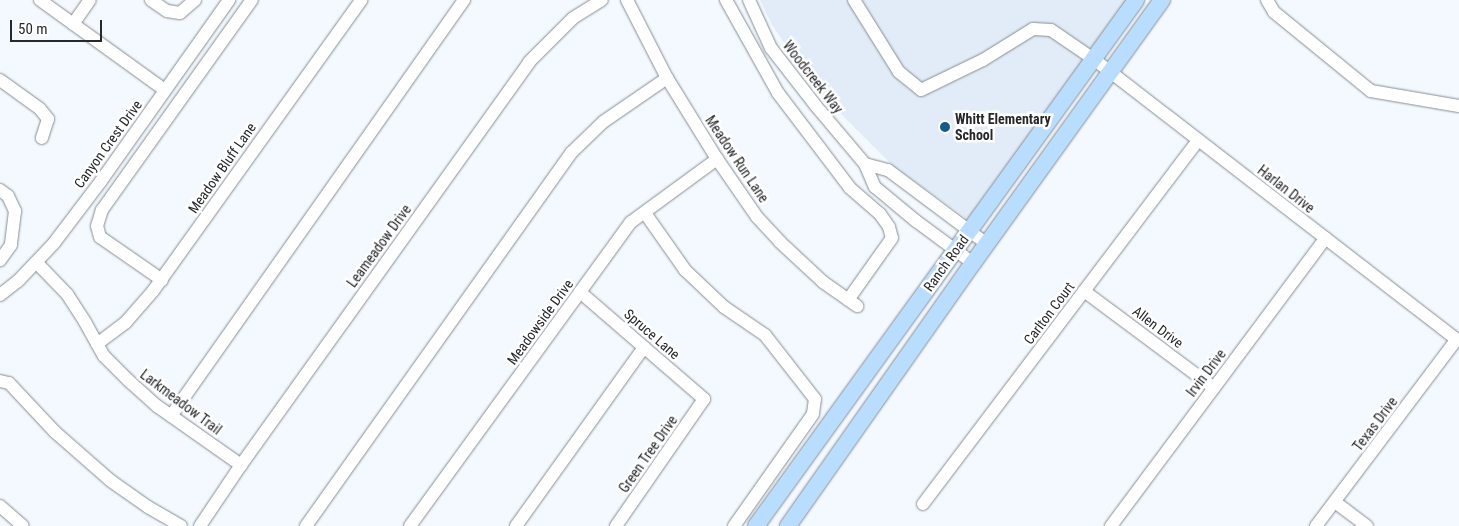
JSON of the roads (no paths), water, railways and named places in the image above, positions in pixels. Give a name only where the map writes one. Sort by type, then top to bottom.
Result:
[{"type":"main road","name":"Ranch Road","points":[[756,526],[1095,60],[1136,0]]},
{"type":"main road","name":"Ranch Road","points":[[788,526],[973,262],[1162,0]]},
{"type":"street","points":[[40,0],[165,90]]},
{"type":"street","points":[[73,24],[90,0]]},
{"type":"street","points":[[150,0],[167,12],[180,13],[194,0]]},
{"type":"street","name":"Canyon Crest Drive","points":[[0,295],[18,281],[54,243],[101,181],[229,0]]},
{"type":"street","points":[[162,280],[100,237],[97,226],[102,210],[252,0]]},
{"type":"street","name":"Meadow Bluff Lane","points":[[98,344],[126,322],[162,280],[361,0]]},
{"type":"street","points":[[171,416],[464,0]]},
{"type":"street","name":"Leameadow Drive","points":[[200,526],[241,465],[529,62],[573,18],[602,0]]},
{"type":"street","name":"Meadow Run Lane","points":[[627,0],[667,78],[717,159],[757,217],[780,242],[823,282],[853,303],[892,238],[889,227],[880,214],[850,188],[778,93],[726,0]]},
{"type":"street","name":"Woodcreek Way","points":[[749,0],[771,48],[816,106],[865,164],[875,187],[916,221],[973,262]]},
{"type":"street","name":"Harlan Drive","points":[[854,0],[899,72],[921,90],[983,60],[1032,29],[1051,30],[1111,72],[1458,340]]},
{"type":"street","points":[[1267,0],[1274,12],[1371,91],[1459,106]]},
{"type":"street","points":[[306,526],[572,153],[603,122],[667,78]]},
{"type":"street","points":[[0,80],[40,109],[48,119],[42,138]]},
{"type":"street","name":"Carlton Court","points":[[924,504],[1198,140]]},
{"type":"street","name":"Meadowside Drive","points":[[410,526],[631,222],[717,159]]},
{"type":"street","points":[[865,164],[888,170],[987,244]]},
{"type":"street","points":[[0,190],[8,196],[15,211],[12,245],[0,260]]},
{"type":"street","points":[[645,213],[685,270],[724,307],[765,335],[816,399],[813,414],[734,526]]},
{"type":"street","name":"Irvin Drive","points":[[1111,526],[1326,238]]},
{"type":"street","name":"Larkmeadow Trail","points":[[36,262],[66,294],[104,356],[128,380],[171,416],[241,465]]},
{"type":"street","name":"Allen Drive","points":[[1084,291],[1214,388]]},
{"type":"street","name":"Spruce Lane","points":[[580,292],[704,399]]},
{"type":"street","name":"Texas Drive","points":[[1316,526],[1458,340]]},
{"type":"street","points":[[516,526],[644,347]]},
{"type":"street","points":[[0,381],[9,383],[75,451],[111,481],[148,507],[181,526]]},
{"type":"street","name":"Green Tree Drive","points":[[618,525],[704,399]]},
{"type":"street","points":[[1335,502],[1367,526]]},
{"type":"street","points":[[0,506],[23,526]]},
{"type":"place","name":"Whitt Elementary School","points":[[945,127]]}]
